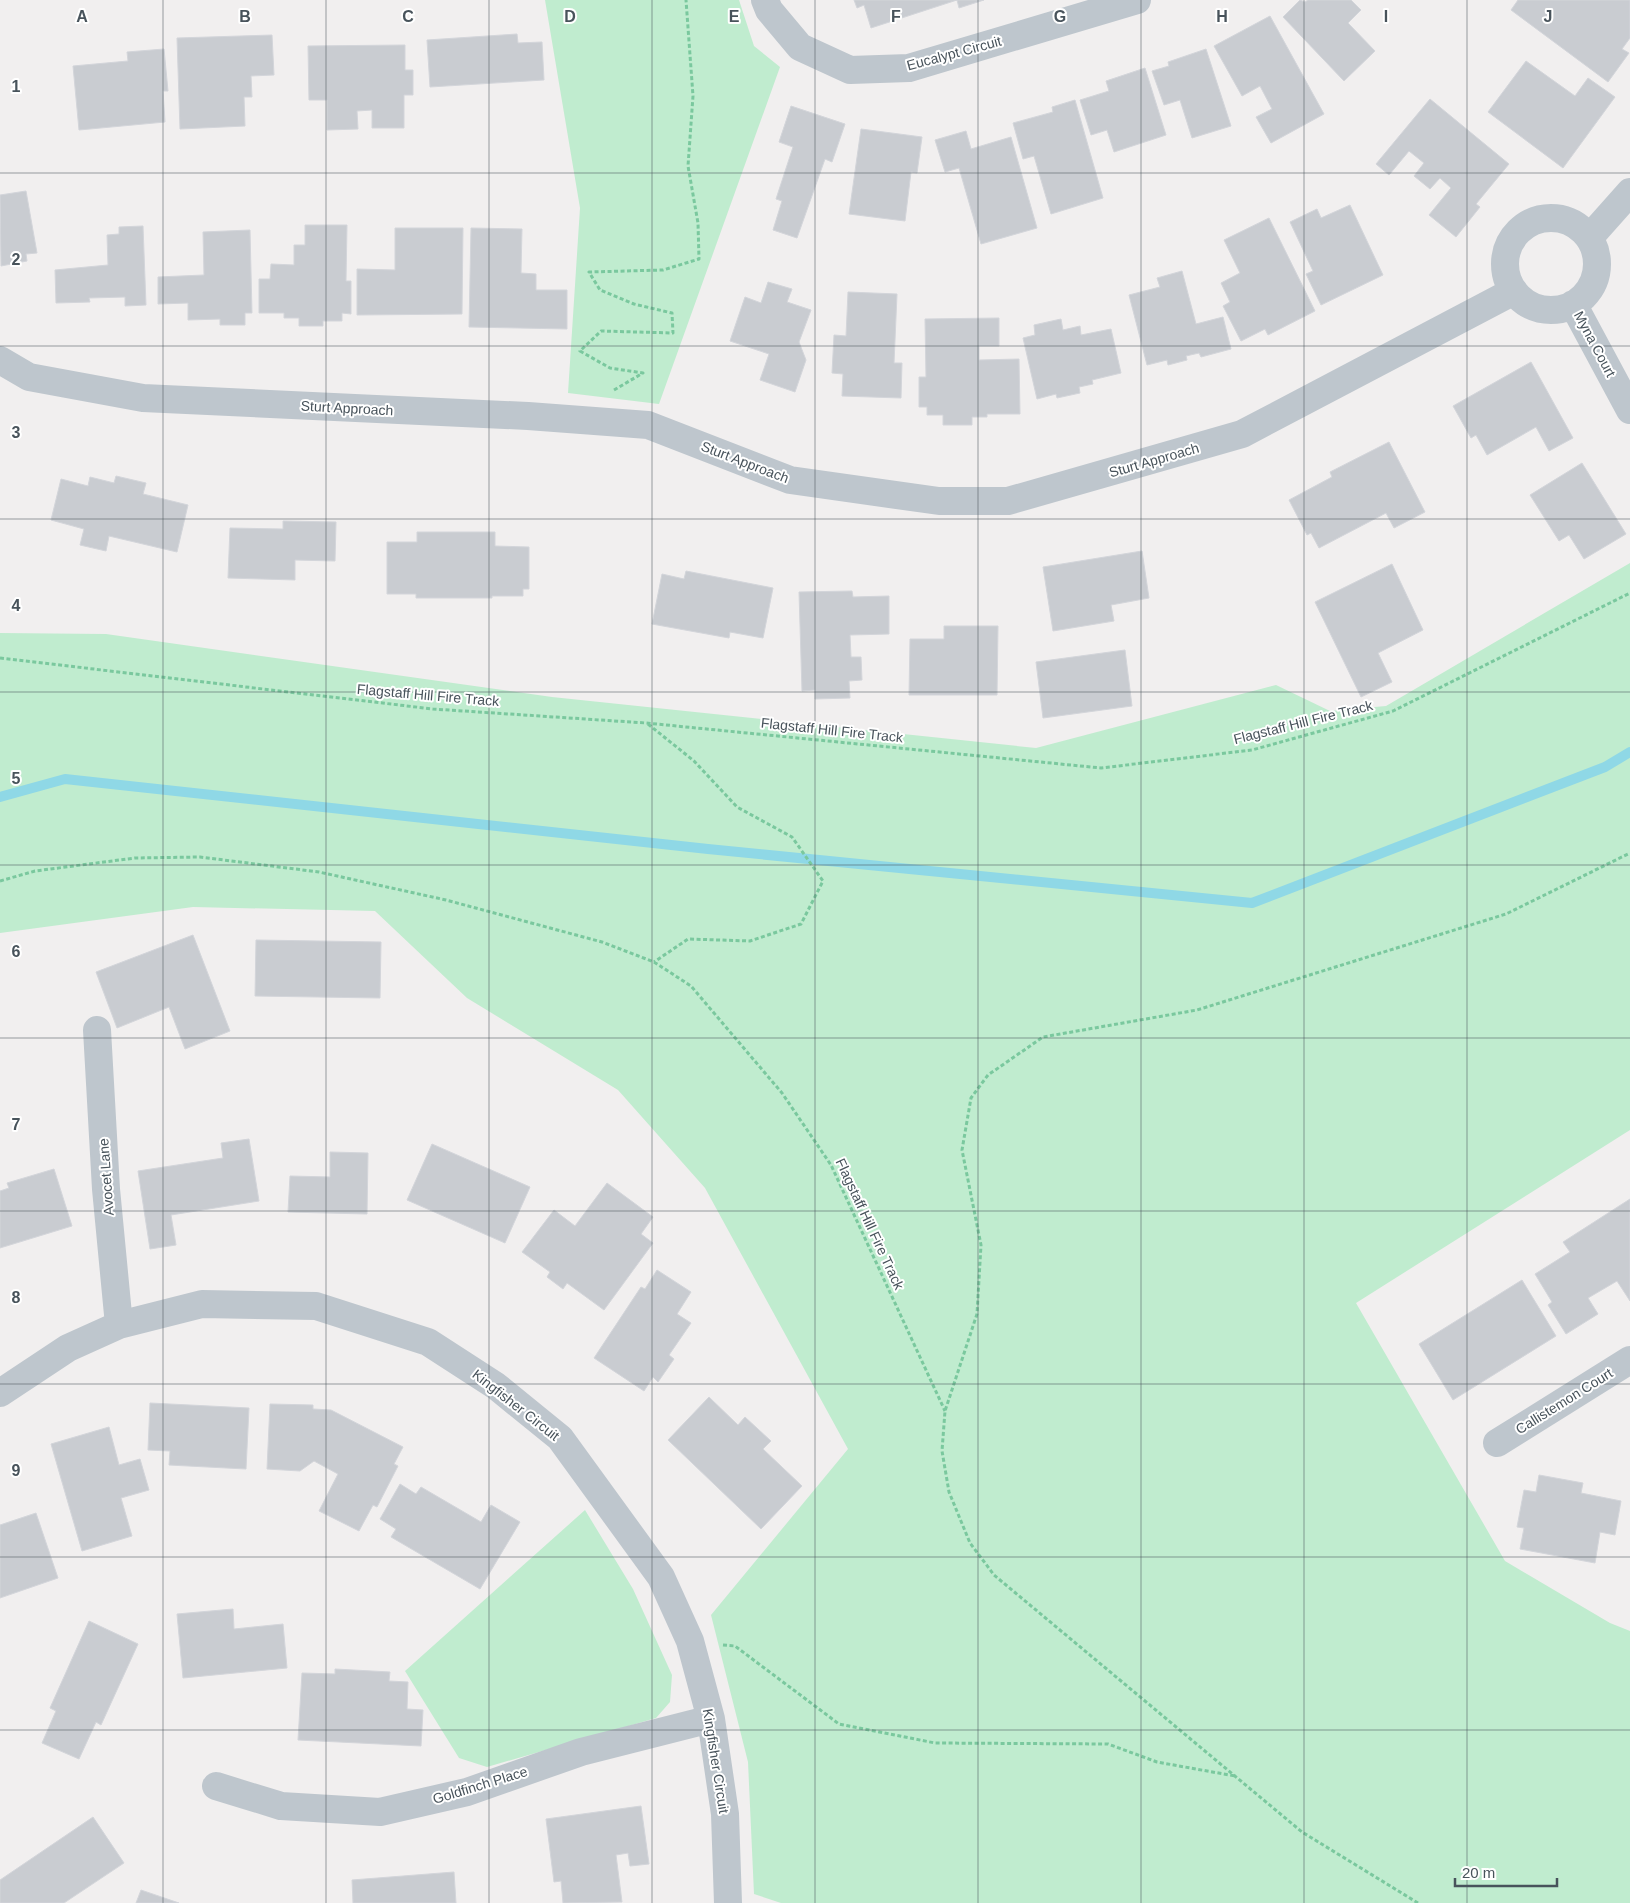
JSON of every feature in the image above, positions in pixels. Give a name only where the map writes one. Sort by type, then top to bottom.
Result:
[{"type":"street","name":"Eucalypt Circuit","points":[[765,0],[769,10],[800,47],[850,70],[909,68],[1137,0]]},
{"type":"street","points":[[1590,237],[1630,192]]},
{"type":"street","points":[[1552,217],[1566,220],[1579,226],[1590,237],[1596,251],[1598,266],[1594,281],[1586,294],[1573,304],[1561,309],[1548,310],[1524,301],[1514,291],[1506,271],[1507,249],[1514,236],[1524,226],[1537,219],[1552,217]]},
{"type":"street","name":"Sturt Approach","points":[[0,360],[29,377],[143,398],[518,415],[648,425],[790,480],[939,501],[1008,501],[1242,434],[1514,291]]},
{"type":"street","name":"Myna Court","points":[[1573,304],[1630,410]]},
{"type":"street","name":"Avocet Lane","points":[[97,1030],[106,1190],[119,1325]]},
{"type":"street","name":"Kingfisher Circuit","points":[[0,1393],[68,1348],[119,1325],[202,1304],[316,1306],[428,1342],[496,1386],[560,1438],[661,1577],[690,1641],[711,1718],[725,1814],[728,1903]]},
{"type":"street","name":"Callistemon Court","points":[[1497,1443],[1630,1360]]},
{"type":"street","name":"Goldfinch Place","points":[[216,1786],[281,1806],[380,1812],[467,1792],[581,1752],[711,1718]]},
{"type":"path","points":[[596,421],[602,397],[643,373],[610,368],[580,351],[601,331],[673,333],[672,313],[634,304],[600,290],[589,272],[663,270],[699,260],[698,223],[688,166],[693,96],[686,0]]},
{"type":"path","name":"Flagstaff Hill Fire Track","points":[[0,658],[433,709],[646,723],[1101,768],[1252,750],[1393,711],[1630,593]]},
{"type":"path","points":[[646,723],[694,761],[737,807],[792,837],[823,881],[800,924],[750,941],[688,939],[654,962]]},
{"type":"path","points":[[1418,1903],[1302,1832],[994,1575],[970,1543],[949,1492],[942,1451],[945,1411],[977,1314],[981,1245],[962,1150],[971,1098],[988,1075],[1043,1038],[1197,1010],[1496,917],[1630,853]]},
{"type":"path","name":"Flagstaff Hill Fire Track","points":[[0,881],[35,871],[135,858],[200,857],[289,868],[319,872],[446,900],[602,942],[654,962],[691,986],[782,1093],[831,1165],[945,1411]]},
{"type":"path","points":[[690,1641],[735,1646],[839,1724],[935,1743],[1108,1744],[1157,1762],[1235,1776]]},
{"type":"green space","points":[[545,0],[739,0],[754,46],[780,67],[659,404],[568,393],[580,208]]},
{"type":"green space","points":[[1630,563],[1630,1130],[1356,1303],[1505,1561],[1610,1623],[1630,1631],[1630,1903],[781,1903],[754,1894],[748,1762],[711,1615],[848,1449],[705,1188],[618,1090],[467,998],[375,911],[193,907],[0,933],[0,633],[106,634],[552,697],[1036,748],[1276,685],[1330,711],[1386,706]]},
{"type":"green space","points":[[585,1510],[633,1589],[672,1675],[670,1702],[656,1718],[487,1767],[459,1758],[405,1671]]},
{"type":"building","points":[[854,0],[957,0],[871,28],[864,5],[857,8]]},
{"type":"building","points":[[957,0],[984,0],[959,8]]},
{"type":"building","points":[[1300,0],[1305,2],[1308,0],[1351,0],[1361,10],[1348,23],[1375,51],[1344,81],[1283,17]]},
{"type":"building","points":[[1518,0],[1630,0],[1630,38],[1622,49],[1629,53],[1608,82],[1511,10]]},
{"type":"building","points":[[1270,16],[1324,114],[1271,143],[1256,117],[1272,109],[1260,86],[1242,96],[1214,46]]},
{"type":"building","points":[[517,34],[518,43],[542,42],[544,80],[430,87],[427,40]]},
{"type":"building","points":[[272,35],[274,75],[251,76],[252,97],[244,97],[245,126],[180,129],[177,38]]},
{"type":"building","points":[[405,45],[405,70],[413,70],[413,95],[404,95],[404,128],[372,128],[372,110],[357,111],[358,129],[327,130],[327,100],[309,100],[308,46]]},
{"type":"building","points":[[164,49],[168,91],[163,91],[165,122],[79,130],[73,66],[128,61],[127,52]]},
{"type":"building","points":[[1206,49],[1231,126],[1192,138],[1180,100],[1164,105],[1152,71],[1169,66],[1168,62]]},
{"type":"building","points":[[1526,61],[1575,96],[1588,78],[1615,97],[1563,168],[1488,112]]},
{"type":"building","points":[[1145,68],[1166,135],[1114,152],[1107,130],[1091,135],[1080,100],[1109,91],[1106,81]]},
{"type":"building","points":[[1430,99],[1509,164],[1476,204],[1480,207],[1456,237],[1429,215],[1451,188],[1440,178],[1430,189],[1414,176],[1424,163],[1409,151],[1389,175],[1376,164]]},
{"type":"building","points":[[1075,100],[1103,198],[1051,214],[1034,156],[1023,159],[1013,123],[1053,112],[1052,107]]},
{"type":"building","points":[[791,106],[845,124],[832,162],[825,159],[797,238],[773,230],[782,201],[776,199],[793,147],[779,142]]},
{"type":"building","points":[[861,129],[922,137],[917,173],[911,172],[905,221],[849,214]]},
{"type":"building","points":[[966,131],[971,149],[1011,137],[1037,228],[981,244],[959,168],[945,172],[935,140]]},
{"type":"building","points":[[26,191],[37,253],[26,254],[27,261],[1,266],[0,195]]},
{"type":"building","points":[[1350,205],[1383,275],[1321,305],[1306,274],[1313,271],[1290,222],[1317,209],[1321,218]]},
{"type":"building","points":[[1269,218],[1315,311],[1268,335],[1265,329],[1241,341],[1223,306],[1230,302],[1221,283],[1240,273],[1224,240]]},
{"type":"building","points":[[305,225],[347,225],[346,281],[351,281],[351,314],[342,313],[342,321],[323,321],[323,326],[299,326],[299,318],[284,318],[284,313],[259,313],[259,279],[270,279],[271,264],[294,265],[294,245],[305,245]]},
{"type":"building","points":[[143,226],[146,305],[125,306],[125,297],[89,298],[90,302],[56,303],[55,270],[108,265],[107,235],[119,234],[119,227]]},
{"type":"building","points":[[395,228],[463,228],[462,314],[357,315],[357,269],[395,270]]},
{"type":"building","points":[[471,228],[522,229],[521,273],[536,274],[536,290],[567,290],[567,329],[469,327]]},
{"type":"building","points":[[250,230],[252,313],[245,313],[245,325],[220,325],[220,319],[188,320],[188,303],[158,304],[158,277],[204,275],[203,232]]},
{"type":"building","points":[[1182,271],[1196,324],[1223,317],[1231,349],[1201,357],[1199,353],[1186,356],[1187,360],[1168,365],[1167,360],[1147,365],[1129,295],[1160,287],[1157,278]]},
{"type":"building","points":[[768,282],[792,289],[787,302],[811,310],[799,342],[806,360],[795,392],[760,380],[769,354],[730,341],[745,297],[761,303]]},
{"type":"building","points":[[848,292],[897,294],[894,363],[902,363],[901,398],[842,396],[843,374],[832,373],[834,335],[846,336]]},
{"type":"building","points":[[999,318],[999,346],[979,346],[979,360],[1019,359],[1020,414],[987,414],[987,417],[972,417],[972,425],[943,425],[943,415],[927,415],[927,407],[919,407],[919,377],[926,377],[925,319]]},
{"type":"building","points":[[1061,319],[1063,330],[1080,326],[1081,335],[1111,329],[1121,373],[1092,380],[1093,384],[1079,387],[1080,393],[1057,398],[1056,394],[1037,399],[1023,338],[1035,335],[1034,325]]},
{"type":"building","points":[[1531,362],[1573,438],[1549,451],[1536,427],[1487,455],[1476,435],[1471,438],[1453,406]]},
{"type":"building","points":[[1389,442],[1425,512],[1394,528],[1386,513],[1319,548],[1311,533],[1307,535],[1289,500],[1332,477],[1330,472]]},
{"type":"building","points":[[1582,463],[1626,534],[1584,559],[1569,535],[1559,541],[1530,495]]},
{"type":"building","points":[[116,476],[146,483],[143,494],[188,505],[177,552],[109,536],[106,551],[80,545],[84,529],[51,520],[61,479],[88,486],[90,477],[114,483]]},
{"type":"building","points":[[283,521],[336,522],[335,561],[295,560],[295,580],[228,578],[230,528],[283,529]]},
{"type":"building","points":[[417,532],[495,532],[495,546],[529,547],[529,589],[523,589],[523,596],[492,596],[492,598],[416,598],[416,594],[387,594],[387,542],[417,542]]},
{"type":"building","points":[[1142,551],[1149,598],[1111,605],[1114,621],[1053,631],[1043,567]]},
{"type":"building","points":[[1392,564],[1423,630],[1378,653],[1392,682],[1361,697],[1315,602]]},
{"type":"building","points":[[686,571],[773,588],[763,638],[730,632],[729,638],[652,624],[662,574],[684,579]]},
{"type":"building","points":[[852,591],[853,597],[889,596],[889,634],[850,635],[851,657],[861,657],[862,680],[849,681],[850,698],[815,699],[815,690],[802,691],[799,592]]},
{"type":"building","points":[[944,626],[998,626],[997,695],[909,695],[910,639],[944,639]]},
{"type":"building","points":[[1125,650],[1132,706],[1043,718],[1036,662]]},
{"type":"building","points":[[193,935],[230,1031],[185,1049],[169,1007],[117,1028],[96,972]]},
{"type":"building","points":[[256,940],[381,942],[380,998],[255,996]]},
{"type":"building","points":[[249,1139],[259,1201],[171,1215],[176,1245],[150,1249],[138,1171],[223,1158],[221,1143]]},
{"type":"building","points":[[432,1144],[530,1187],[505,1243],[407,1200]]},
{"type":"building","points":[[330,1152],[368,1153],[367,1214],[288,1212],[290,1176],[330,1177]]},
{"type":"building","points":[[54,1169],[72,1226],[0,1248],[0,1191],[9,1188],[7,1183]]},
{"type":"building","points":[[607,1183],[653,1217],[641,1234],[653,1243],[604,1310],[567,1283],[563,1289],[547,1277],[550,1272],[522,1252],[554,1210],[575,1226]]},
{"type":"building","points":[[1630,1199],[1630,1301],[1617,1281],[1588,1298],[1598,1314],[1566,1334],[1548,1305],[1552,1302],[1535,1274],[1570,1252],[1563,1242]]},
{"type":"building","points":[[657,1270],[691,1292],[677,1314],[691,1323],[669,1355],[674,1359],[658,1382],[653,1377],[644,1391],[594,1358],[641,1287],[645,1289]]},
{"type":"building","points":[[1522,1280],[1556,1336],[1453,1400],[1419,1344]]},
{"type":"building","points":[[709,1397],[738,1425],[745,1417],[771,1441],[763,1449],[802,1486],[761,1529],[668,1440]]},
{"type":"building","points":[[150,1403],[249,1408],[246,1469],[169,1465],[170,1451],[148,1450]]},
{"type":"building","points":[[270,1404],[313,1405],[313,1409],[331,1410],[403,1447],[394,1464],[398,1466],[377,1507],[373,1505],[359,1531],[319,1511],[338,1474],[314,1461],[300,1471],[267,1469]]},
{"type":"building","points":[[109,1427],[119,1465],[140,1459],[149,1490],[121,1498],[132,1536],[82,1551],[51,1444]]},
{"type":"building","points":[[1539,1475],[1583,1483],[1581,1493],[1621,1501],[1615,1535],[1600,1532],[1595,1563],[1520,1549],[1524,1528],[1517,1527],[1524,1490],[1536,1492]]},
{"type":"building","points":[[400,1484],[416,1494],[421,1487],[481,1522],[491,1505],[520,1522],[480,1589],[391,1537],[396,1529],[380,1519]]},
{"type":"building","points":[[36,1513],[58,1578],[0,1598],[0,1525]]},
{"type":"building","points":[[233,1609],[234,1629],[283,1624],[287,1668],[183,1678],[177,1614]]},
{"type":"building","points":[[89,1621],[138,1644],[101,1725],[96,1722],[79,1759],[42,1743],[56,1711],[50,1708]]},
{"type":"building","points":[[335,1669],[390,1672],[389,1681],[408,1682],[407,1709],[423,1710],[421,1746],[298,1740],[302,1673],[335,1674]]},
{"type":"building","points":[[641,1806],[649,1864],[630,1866],[628,1853],[616,1855],[622,1902],[563,1903],[561,1881],[554,1882],[546,1819]]},
{"type":"building","points":[[93,1817],[124,1863],[64,1903],[0,1903],[0,1880]]},
{"type":"building","points":[[454,1872],[456,1903],[353,1903],[352,1880]]},
{"type":"building","points":[[141,1890],[179,1903],[136,1903]]},
{"type":"waterway","points":[[0,797],[65,779],[708,849],[1252,903],[1605,767],[1630,752]]}]
